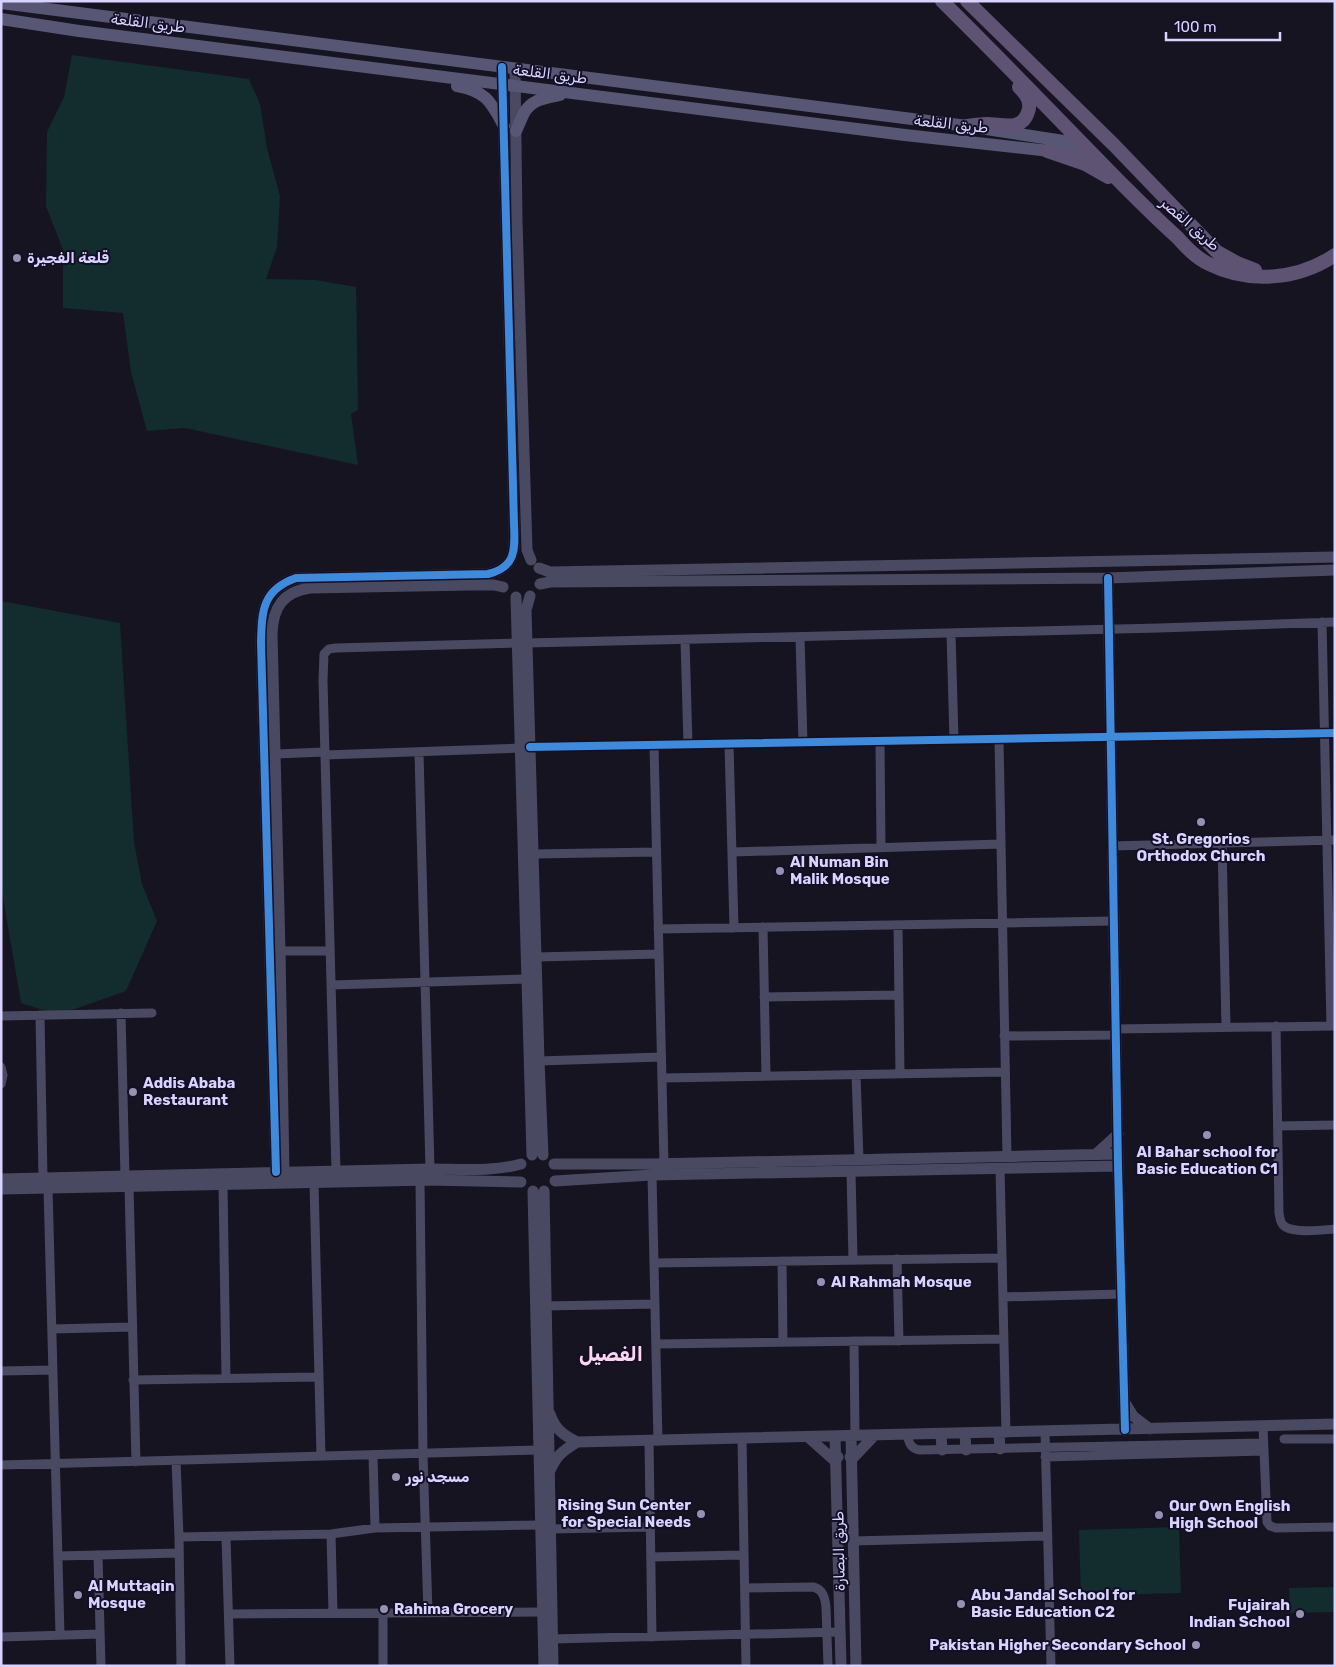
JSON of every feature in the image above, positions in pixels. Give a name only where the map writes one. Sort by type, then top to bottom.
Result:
[{"type":"main road","name":"طريق القصر","points":[[942,1],[1139,201],[1185,245],[1207,263],[1239,274],[1267,277],[1285,276]]},
{"type":"main road","name":"طريق القصر","points":[[967,1],[1100,131],[1217,252],[1246,267],[1285,276]]},
{"type":"main road","name":"طريق القلعة","points":[[1,3],[967,126],[1083,144]]},
{"type":"main road","name":"طريق القلعة","points":[[1,19],[79,31],[434,76],[1095,156]]},
{"type":"main road","points":[[967,126],[985,124],[1012,126],[1020,123],[1027,115],[1029,104],[1027,97],[1006,73],[1000,58]]},
{"type":"main road","points":[[1000,58],[1018,70],[1090,141],[1096,142],[1100,139],[1100,131]]},
{"type":"main road","points":[[434,76],[447,83],[472,89],[484,95],[510,129],[534,102],[542,98],[573,93]]},
{"type":"main road","points":[[1047,151],[1095,169],[1139,201]]},
{"type":"main road","points":[[1285,276],[1317,266],[1335,256]]},
{"type":"street","points":[[508,68],[514,552],[501,574],[503,588],[507,593],[516,597],[530,596]]},
{"type":"street","points":[[510,129],[527,550],[531,560],[539,568],[550,572],[1335,557]]},
{"type":"street","points":[[280,1172],[261,642],[263,608],[275,588],[296,578],[488,574],[520,557],[531,560]]},
{"type":"street","points":[[928,579],[940,576],[972,575],[974,568],[969,563]]},
{"type":"street","points":[[1003,578],[1001,573],[1005,569],[1027,568],[1045,563]]},
{"type":"street","points":[[538,1155],[527,979],[526,748],[523,643],[526,608],[530,596],[540,584],[541,573],[539,568]]},
{"type":"street","points":[[540,584],[550,582],[1108,578],[1335,570]]},
{"type":"street","points":[[1108,578],[1113,921],[1125,1430]]},
{"type":"street","points":[[278,1122],[280,951],[272,622],[276,610],[289,594],[310,588],[491,585],[503,588]]},
{"type":"street","points":[[516,597],[523,643]]},
{"type":"street","points":[[1004,1036],[1226,1027],[1333,1026],[1331,840],[1324,733],[1322,622]]},
{"type":"street","points":[[336,1171],[323,662],[324,654],[329,649],[346,647],[685,640],[1335,622]]},
{"type":"street","points":[[951,633],[954,740]]},
{"type":"street","points":[[800,637],[803,743]]},
{"type":"street","points":[[685,640],[688,745]]},
{"type":"street","points":[[276,754],[420,753],[526,748],[1335,733]]},
{"type":"street","points":[[999,738],[1007,1156]]},
{"type":"street","points":[[880,741],[881,847]]},
{"type":"street","points":[[729,744],[734,928]]},
{"type":"street","points":[[654,746],[664,1164]]},
{"type":"street","points":[[526,748],[533,854],[539,1060],[538,1155]]},
{"type":"street","points":[[420,753],[430,1169]]},
{"type":"street","points":[[1112,846],[1331,840]]},
{"type":"street","points":[[1222,843],[1226,1027]]},
{"type":"street","points":[[733,852],[1001,844]]},
{"type":"street","points":[[533,854],[656,852]]},
{"type":"street","points":[[658,929],[1113,921]]},
{"type":"street","points":[[898,924],[900,1074]]},
{"type":"street","points":[[763,928],[766,1076]]},
{"type":"street","points":[[280,951],[330,950]]},
{"type":"street","points":[[536,957],[659,954]]},
{"type":"street","points":[[331,985],[527,979]]},
{"type":"street","points":[[764,997],[900,995]]},
{"type":"street","points":[[121,1013],[136,1462]]},
{"type":"street","points":[[1,1016],[152,1013]]},
{"type":"street","points":[[40,1015],[52,1329],[60,1635]]},
{"type":"street","points":[[1276,1026],[1279,1213],[1281,1222],[1286,1227],[1293,1229],[1335,1229]]},
{"type":"street","points":[[539,1060],[661,1057]]},
{"type":"street","points":[[1,1068],[3,1075],[1,1084]]},
{"type":"street","points":[[662,1078],[1005,1072]]},
{"type":"street","points":[[856,1075],[858,1160]]},
{"type":"street","points":[[1278,1126],[1335,1125]]},
{"type":"street","points":[[555,1181],[652,1176],[1000,1168],[1096,1160],[1118,1134]]},
{"type":"street","points":[[127,1182],[280,1172],[505,1168],[521,1164],[538,1155],[548,1157],[554,1164],[557,1172],[555,1181],[550,1187],[538,1191],[526,1188],[521,1182],[519,1173],[521,1164]]},
{"type":"street","points":[[554,1164],[664,1164],[1007,1156],[1118,1160]]},
{"type":"street","points":[[1096,1160],[1119,1187]]},
{"type":"street","points":[[1000,1168],[1004,1339],[1000,1449]]},
{"type":"street","points":[[851,1171],[853,1260]]},
{"type":"street","points":[[652,1176],[656,1344],[650,1527],[652,1637]]},
{"type":"street","points":[[1,1179],[46,1183],[127,1182],[223,1185],[420,1180],[521,1182]]},
{"type":"street","points":[[420,1180],[423,1454],[428,1613]]},
{"type":"street","points":[[1,1189],[46,1183]]},
{"type":"street","points":[[314,1183],[321,1456]]},
{"type":"street","points":[[223,1185],[226,1378]]},
{"type":"street","points":[[538,1191],[545,1306],[549,1473],[543,1612],[544,1666]]},
{"type":"street","points":[[538,1191],[539,1450],[546,1527],[553,1666]]},
{"type":"street","points":[[654,1263],[1002,1258]]},
{"type":"street","points":[[897,1259],[899,1341]]},
{"type":"street","points":[[782,1261],[783,1342]]},
{"type":"street","points":[[1003,1297],[1122,1294]]},
{"type":"street","points":[[545,1306],[655,1304]]},
{"type":"street","points":[[52,1329],[132,1327]]},
{"type":"street","points":[[656,1344],[1004,1339]]},
{"type":"street","points":[[853,1436],[854,1341]]},
{"type":"street","points":[[1,1371],[53,1370]]},
{"type":"street","points":[[133,1380],[319,1377]]},
{"type":"street","points":[[1124,1402],[1133,1416],[1150,1429]]},
{"type":"street","points":[[1101,1430],[1112,1428],[1120,1419],[1124,1402]]},
{"type":"street","points":[[548,1408],[553,1422],[562,1434],[577,1442],[1335,1424]]},
{"type":"street","points":[[1263,1427],[1265,1517],[1268,1524],[1276,1528],[1335,1527]]},
{"type":"street","points":[[1188,1428],[1189,1449]]},
{"type":"street","points":[[1045,1432],[1051,1666]]},
{"type":"street","points":[[941,1434],[942,1450]]},
{"type":"street","points":[[965,1434],[966,1450]]},
{"type":"street","points":[[907,1435],[910,1445],[916,1450],[1000,1449],[1045,1452],[1263,1447]]},
{"type":"street","name":"طريق البصارة","points":[[853,1436],[856,1666]]},
{"type":"street","points":[[808,1437],[836,1461],[842,1453],[847,1453],[852,1460],[874,1436]]},
{"type":"street","name":"طريق البصارة","points":[[835,1437],[841,1666]]},
{"type":"street","points":[[742,1439],[746,1666]]},
{"type":"street","points":[[1284,1439],[1335,1439]]},
{"type":"street","points":[[549,1473],[553,1463],[562,1451],[577,1442]]},
{"type":"street","points":[[1,1465],[539,1450]]},
{"type":"street","points":[[373,1455],[375,1528]]},
{"type":"street","points":[[176,1460],[180,1538],[181,1666]]},
{"type":"street","points":[[180,1538],[331,1534],[375,1528],[650,1527]]},
{"type":"street","points":[[331,1534],[333,1613]]},
{"type":"street","points":[[853,1541],[1048,1536]]},
{"type":"street","points":[[226,1537],[230,1666]]},
{"type":"street","points":[[58,1556],[179,1553]]},
{"type":"street","points":[[98,1555],[101,1666]]},
{"type":"street","points":[[651,1557],[744,1555]]},
{"type":"street","points":[[745,1588],[817,1588],[825,1599],[828,1666]]},
{"type":"street","points":[[229,1614],[543,1612]]},
{"type":"street","points":[[383,1613],[384,1666]]},
{"type":"street","points":[[552,1639],[840,1632]]},
{"type":"street","points":[[1,1637],[100,1634]]},
{"type":"green space","points":[[72,55],[249,79],[260,104],[267,148],[280,196],[277,247],[266,279],[316,280],[356,287],[358,410],[351,414],[358,465],[185,428],[147,431],[131,372],[123,313],[63,308],[63,250],[46,206],[47,132],[64,97]]},
{"type":"green space","points":[[1,601],[120,623],[134,842],[142,884],[157,921],[126,991],[58,1015],[21,1003],[1,886]]},
{"type":"green space","points":[[1179,1527],[1181,1593],[1081,1596],[1079,1530]]},
{"type":"green space","points":[[1335,1587],[1335,1612],[1290,1613],[1289,1588]]},
{"type":"cycle path","points":[[276,1172],[261,642],[264,611],[270,595],[285,583],[296,578],[488,574],[504,567],[512,555],[514,533],[502,67]]},
{"type":"cycle path","points":[[1108,578],[1118,1166],[1125,1430]]},
{"type":"cycle path","points":[[530,747],[1335,733]]},
{"type":"place","name":"قلعة الفجيرة","points":[[17,258]]},
{"type":"place","name":"St. Gregorios Orthodox Church","points":[[1201,822]]},
{"type":"place","name":"Al Numan Bin Malik Mosque","points":[[780,871]]},
{"type":"place","name":"Addis Ababa Restaurant","points":[[133,1092]]},
{"type":"place","name":"Al Bahar school for Basic Education C1","points":[[1207,1135]]},
{"type":"place","name":"Al Rahmah Mosque","points":[[821,1282]]},
{"type":"place","name":"مسجد نور","points":[[396,1477]]},
{"type":"place","name":"Rising Sun Center for Special Needs","points":[[701,1514]]},
{"type":"place","name":"Our Own English High School","points":[[1159,1515]]},
{"type":"place","name":"Al Muttaqin Mosque","points":[[78,1595]]},
{"type":"place","name":"Abu Jandal School for Basic Education C2","points":[[961,1604]]},
{"type":"place","name":"Rahima Grocery","points":[[384,1609]]},
{"type":"place","name":"Fujairah Indian School","points":[[1300,1614]]},
{"type":"place","name":"Pakistan Higher Secondary School","points":[[1196,1645]]},
{"type":"district","name":"الفصيل","points":[[611,1354]]}]
